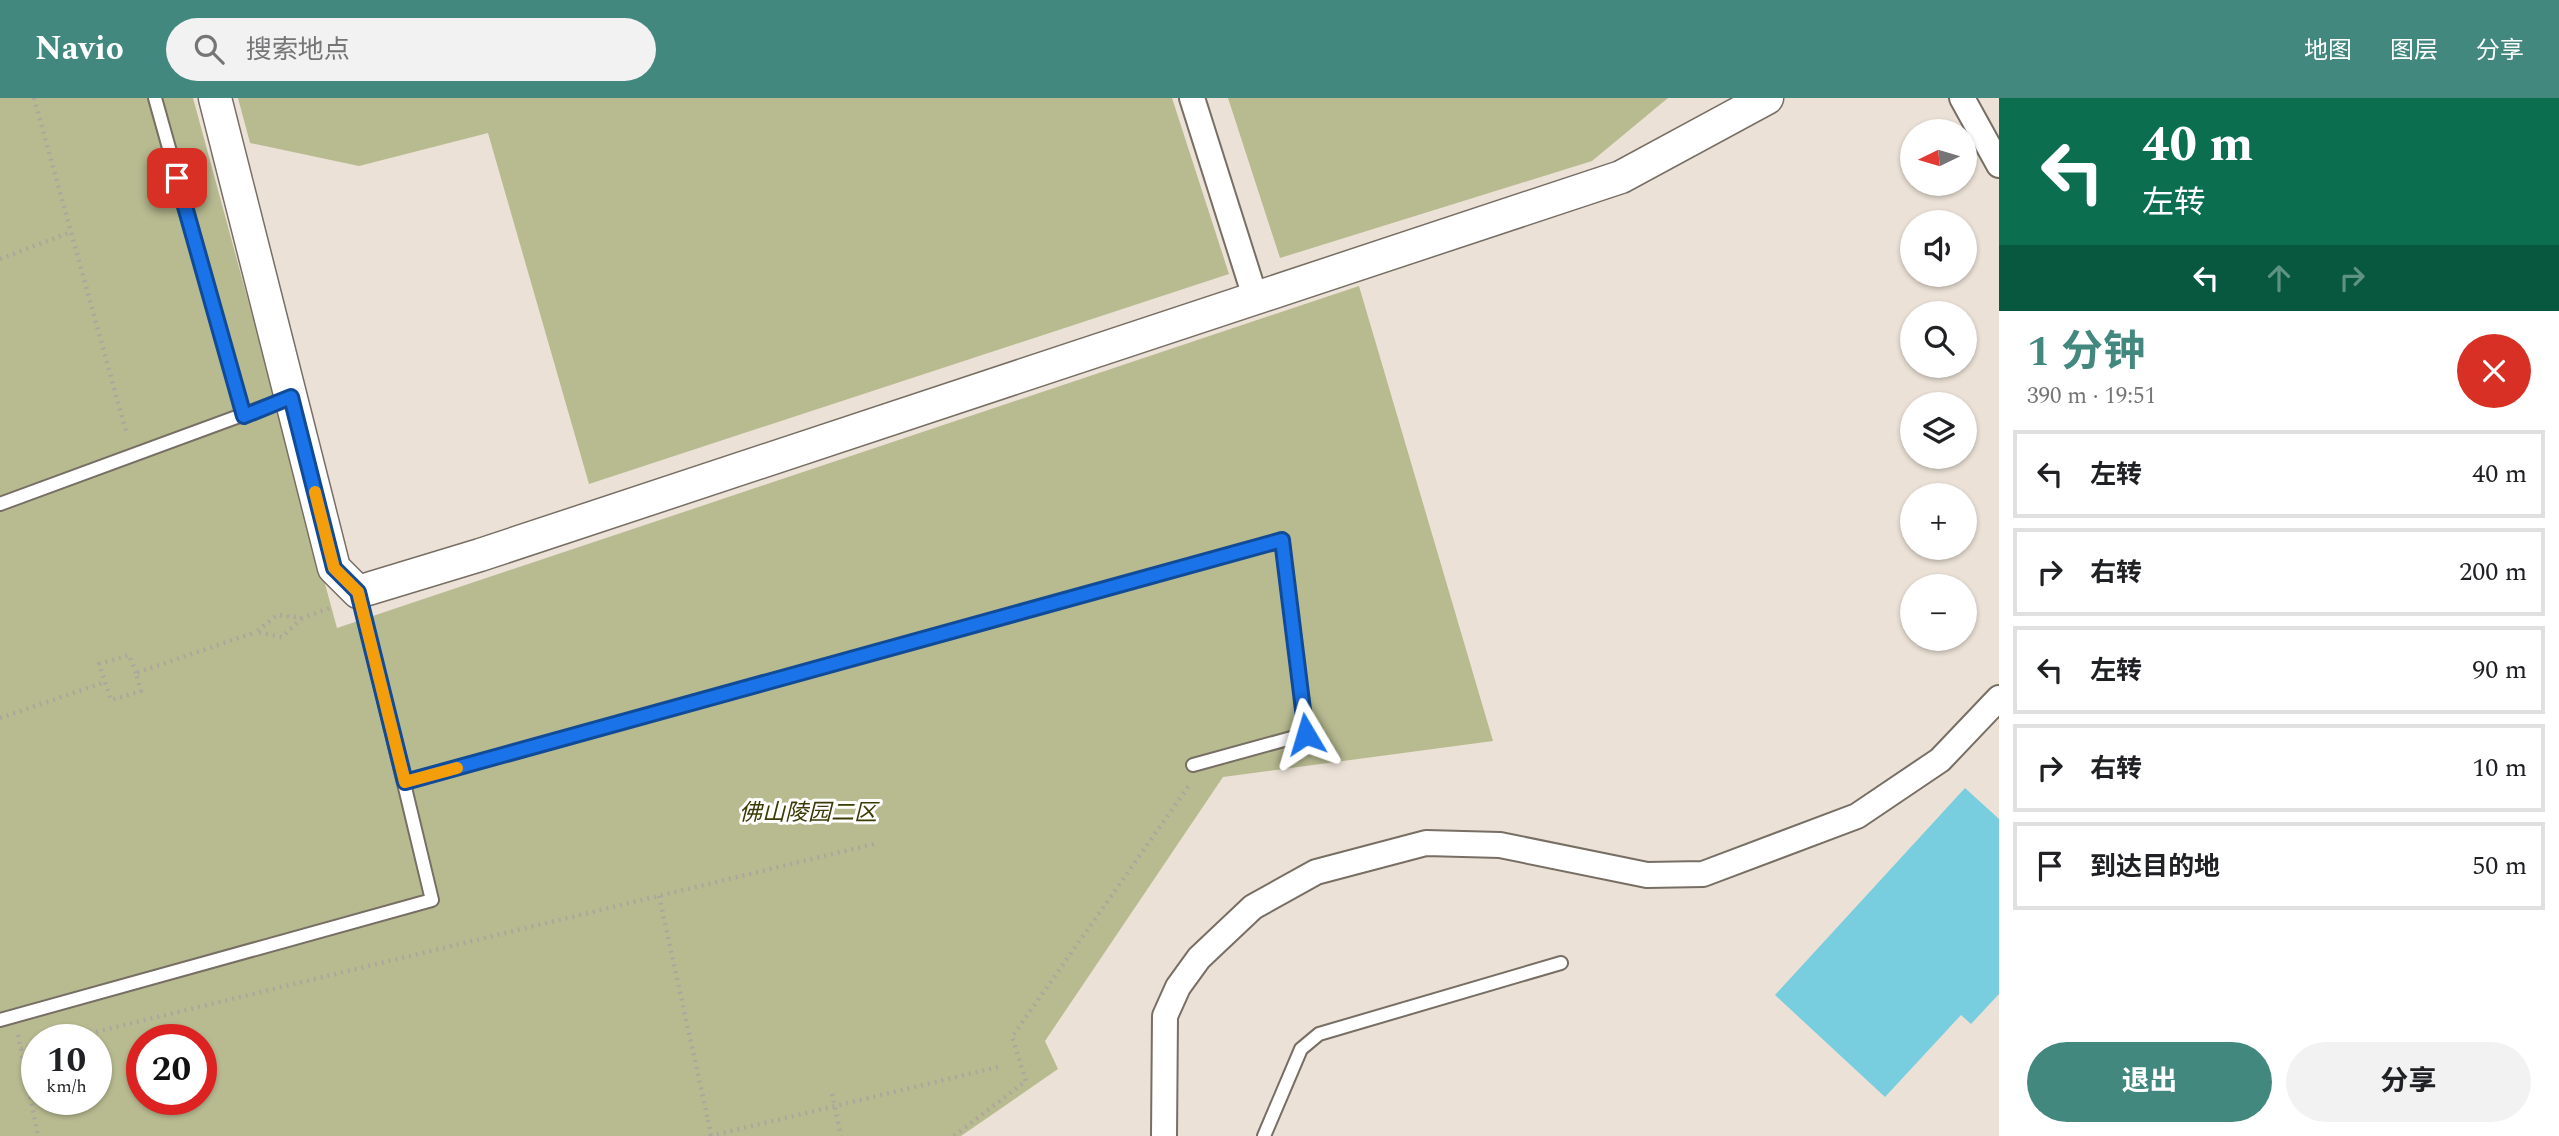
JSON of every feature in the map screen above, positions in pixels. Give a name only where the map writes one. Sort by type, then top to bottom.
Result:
[{"type":"street","points":[[215,98],[334,568],[358,592],[494,551],[1621,177],[1767,98]]},
{"type":"street","points":[[1192,98],[1256,300]]},
{"type":"street","points":[[1962,98],[1999,164]]},
{"type":"street","points":[[1164,1136],[1165,1016],[1178,988],[1199,958],[1253,907],[1316,872],[1426,843],[1500,845],[1647,875],[1703,874],[1857,816],[1940,760],[1999,698]]},
{"type":"lane","points":[[155,98],[244,416]]},
{"type":"lane","points":[[0,504],[291,397]]},
{"type":"lane","points":[[405,782],[1282,540],[1306,734],[1198,764]]},
{"type":"lane","points":[[0,1020],[432,901],[358,592]]},
{"type":"lane","points":[[1264,1136],[1301,1049],[1319,1034],[1561,962]]},
{"type":"path","points":[[34,98],[133,456]]},
{"type":"path","points":[[0,260],[71,232]]},
{"type":"path","points":[[257,632],[282,637],[302,618],[340,605],[358,592]]},
{"type":"path","points":[[136,673],[257,632],[276,615],[302,618]]},
{"type":"path","points":[[129,655],[136,673],[141,691],[111,700],[99,664],[129,655]]},
{"type":"path","points":[[0,718],[105,682]]},
{"type":"path","points":[[954,1136],[1026,1081],[1012,1037],[1178,804],[1198,764]]},
{"type":"path","points":[[112,1028],[877,843]]},
{"type":"path","points":[[659,895],[710,1136],[998,1066]]},
{"type":"path","points":[[15,1017],[21,1049]]},
{"type":"path","points":[[832,1094],[841,1136]]},
{"type":"path","points":[[34,1115],[38,1136]]},
{"type":"green space","name":"佛山陵园二区","points":[[0,98],[193,98],[337,628],[1359,286],[1493,741],[1223,777],[1045,1041],[1058,1069],[961,1136],[0,1136]]},
{"type":"green space","points":[[238,98],[1172,98],[1229,274],[589,484],[488,133],[359,166],[250,143]]},
{"type":"green space","points":[[1228,98],[1668,98],[1592,161],[1280,258]]},
{"type":"water","points":[[1965,788],[1999,819],[1999,994],[1971,1024],[1961,1015],[1885,1097],[1775,995]]},
{"type":"slow traffic","points":[[315,492],[334,568],[358,592],[405,782],[457,768]]},
{"type":"route","points":[[177,178],[244,416],[291,397],[334,568],[358,592],[405,782],[1282,540],[1306,734]]}]
